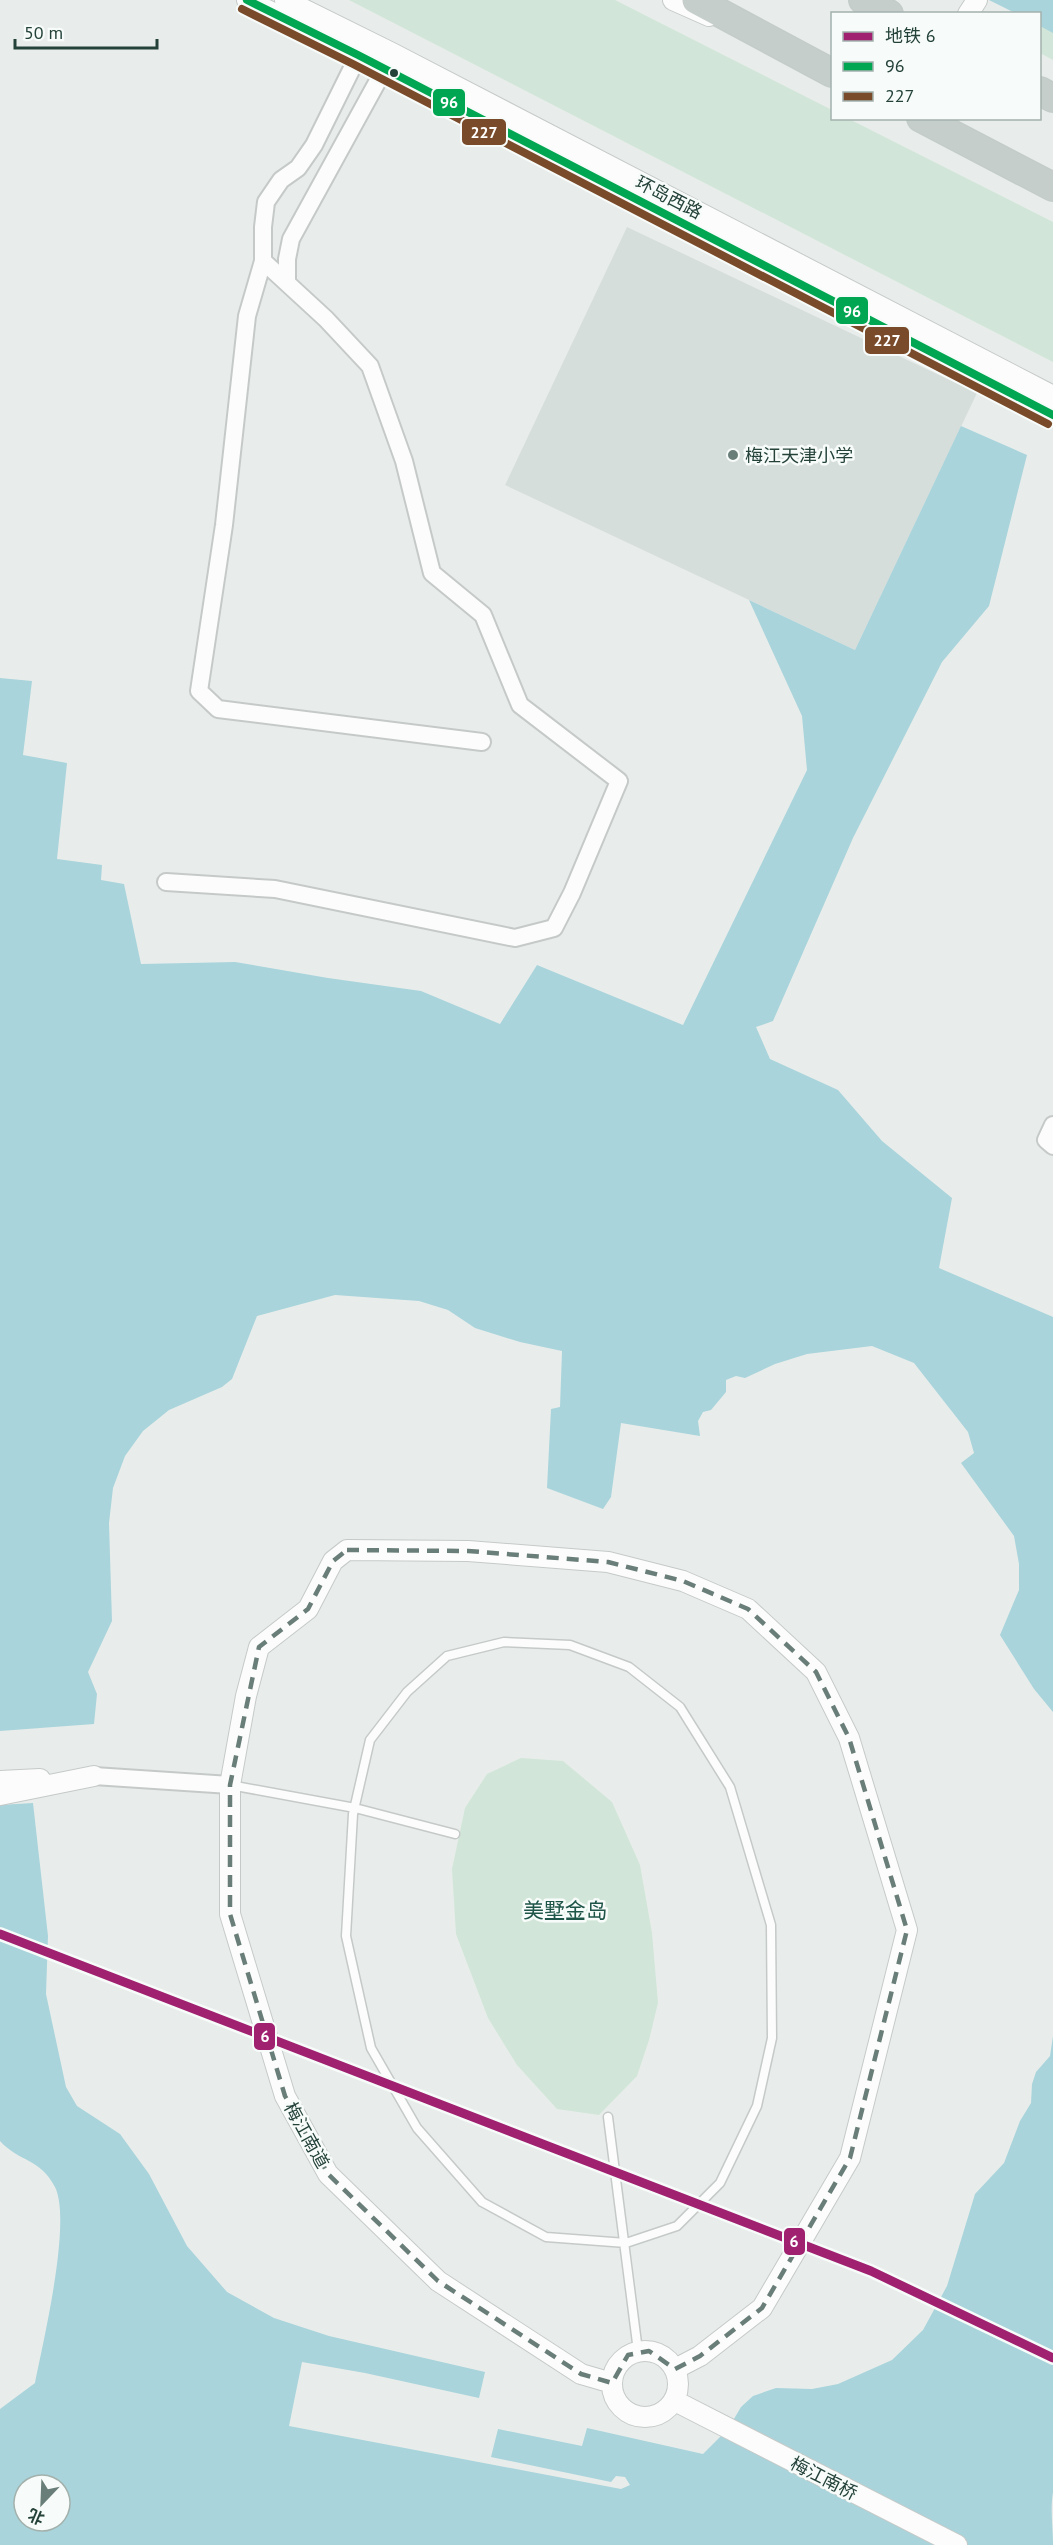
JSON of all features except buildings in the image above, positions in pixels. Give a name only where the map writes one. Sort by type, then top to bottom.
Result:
[{"type":"highway","points":[[696,0],[825,69]]},
{"type":"highway","points":[[863,0],[885,12]]},
{"type":"highway","points":[[925,120],[1053,187]]},
{"type":"street","name":"环岛西路","points":[[247,0],[362,48],[1053,396]]},
{"type":"street","name":"环岛西路","points":[[285,0],[362,48]]},
{"type":"street","points":[[673,0],[825,69]]},
{"type":"street","points":[[362,48],[314,145],[297,168],[281,180],[266,202],[262,227],[263,261],[247,316],[224,525],[199,691],[218,710],[482,742]]},
{"type":"street","name":"环岛西路","points":[[388,61],[1053,414]]},
{"type":"street","points":[[287,282],[287,259],[291,238],[388,61]]},
{"type":"street","points":[[166,882],[275,889],[515,938],[554,928],[572,893],[619,781],[520,705],[483,615],[432,573],[404,461],[370,366],[326,319],[263,261]]},
{"type":"street","points":[[1053,1125],[1046,1140],[1053,1146]]},
{"type":"street","name":"梅江南道","points":[[612,2383],[581,2374],[438,2281],[328,2174],[285,2096],[230,1914],[230,1785],[246,1696],[260,1647],[308,1609],[333,1561],[347,1550],[468,1551],[608,1562],[683,1581],[748,1609],[816,1672],[849,1738],[907,1930],[850,2158],[762,2308],[700,2356],[675,2369]]},
{"type":"street","points":[[0,1795],[94,1776]]},
{"type":"street","points":[[0,1781],[94,1776],[230,1785]]},
{"type":"street","points":[[638,2351],[660,2354],[669,2360],[675,2369],[683,2405],[658,2416],[647,2418],[626,2412],[618,2404],[613,2394],[614,2372],[619,2363],[628,2355],[638,2351]]},
{"type":"street","name":"梅江南桥","points":[[683,2405],[957,2545]]},
{"type":"lane","points":[[504,1642],[570,1645],[629,1667],[680,1707],[730,1787],[771,1925],[772,2038],[757,2106],[720,2183],[677,2226],[626,2243],[546,2236],[482,2202],[417,2128],[371,2048],[346,1936],[355,1808],[370,1740],[407,1692],[447,1656],[504,1642]]},
{"type":"lane","points":[[230,1785],[355,1808],[455,1834]]},
{"type":"lane","points":[[608,2117],[626,2243],[638,2351]]},
{"type":"highlighted area","points":[[347,1550],[468,1551],[608,1562],[683,1581],[748,1609],[816,1672],[849,1738],[907,1930],[850,2158],[762,2308],[700,2356],[675,2369],[649,2351],[628,2355],[612,2383],[581,2374],[438,2281],[328,2174],[285,2096],[230,1914],[230,1785],[259,1647],[308,1609],[333,1561]]},
{"type":"shaded area","name":"梅江天津小学","points":[[627,227],[977,393],[855,650],[505,485]]},
{"type":"green space","points":[[349,0],[615,0],[831,109],[831,120],[851,120],[1053,222],[1053,362]]},
{"type":"green space","points":[[1019,0],[1053,0],[1053,60],[1041,54],[1041,12],[1012,12]]},
{"type":"green space","points":[[521,1758],[563,1761],[612,1802],[640,1865],[652,1933],[658,2003],[637,2076],[599,2115],[557,2109],[517,2065],[488,2018],[456,1934],[452,1869],[465,1808],[487,1774]]},
{"type":"water","points":[[989,0],[1053,0],[1053,33],[1041,27],[1041,12],[1013,12]]},
{"type":"water","points":[[961,426],[1027,455],[989,606],[942,662],[853,838],[773,1021],[756,1027],[770,1059],[838,1090],[882,1141],[952,1198],[939,1268],[1053,1317],[1053,1712],[1034,1689],[1000,1635],[1019,1590],[1019,1564],[1014,1536],[961,1463],[974,1453],[968,1432],[914,1363],[872,1346],[807,1354],[775,1364],[745,1378],[736,1376],[726,1380],[726,1392],[711,1410],[703,1412],[698,1421],[700,1436],[621,1423],[611,1497],[603,1509],[547,1488],[551,1409],[560,1407],[562,1351],[520,1342],[475,1328],[448,1310],[419,1301],[335,1295],[257,1316],[232,1379],[222,1387],[169,1410],[143,1431],[125,1456],[113,1488],[109,1523],[112,1621],[88,1672],[97,1694],[94,1724],[0,1731],[0,678],[32,681],[23,755],[67,763],[57,859],[102,865],[101,880],[124,884],[141,964],[235,962],[421,991],[500,1024],[537,965],[683,1025],[807,770],[802,716],[749,600],[855,650]]},
{"type":"water","points":[[33,1803],[48,1936],[46,1994],[66,2087],[77,2106],[120,2134],[149,2174],[187,2246],[227,2292],[274,2318],[329,2336],[485,2372],[479,2398],[302,2362],[289,2426],[621,2489],[630,2485],[625,2477],[616,2476],[611,2482],[491,2457],[498,2429],[582,2446],[587,2428],[703,2454],[728,2429],[741,2407],[753,2396],[776,2388],[812,2389],[838,2384],[892,2360],[923,2330],[947,2286],[975,2194],[1004,2163],[1020,2121],[1031,2103],[1032,2084],[1036,2072],[1050,2056],[1053,2036],[1053,2545],[0,2545],[0,2409],[35,2383],[54,2283],[60,2227],[59,2204],[55,2187],[49,2178],[36,2165],[7,2148],[0,2141],[0,1805]]},
{"type":"metro line","name":"6","points":[[0,1934],[871,2271],[1053,2358]]},
{"type":"transit line","name":"96","points":[[247,0],[358,55],[1053,415]]},
{"type":"transit line","name":"227","points":[[242,9],[353,64],[1048,424]]},
{"type":"place","name":"梅江天津小学","points":[[733,455]]},
{"type":"district","name":"美墅金岛","points":[[565,1910]]}]
